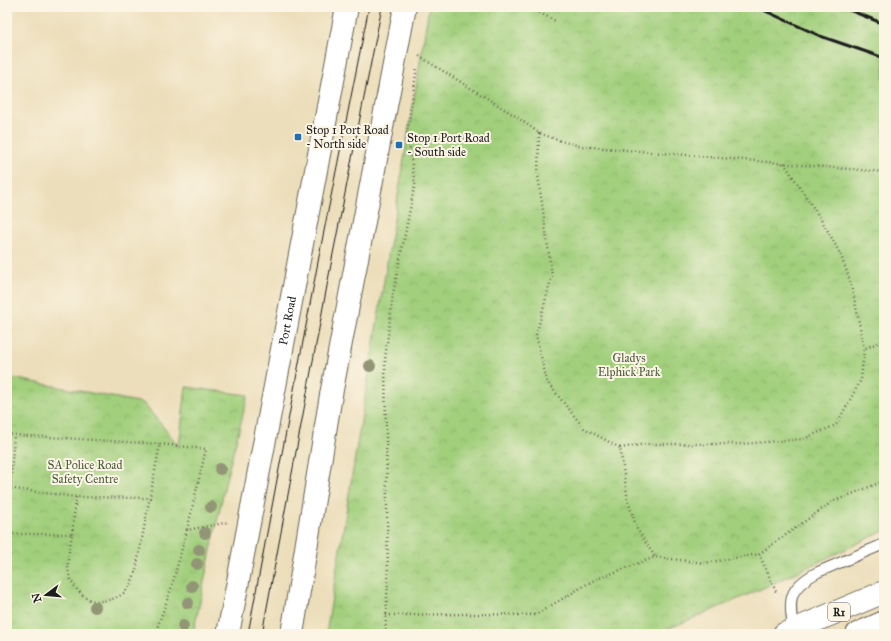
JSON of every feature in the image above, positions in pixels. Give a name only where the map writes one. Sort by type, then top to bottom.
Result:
[{"type":"main road","name":"Port Road","points":[[228,634],[347,7]]},
{"type":"main road","points":[[292,634],[331,395],[405,7]]},
{"type":"main road","name":"R1","points":[[789,632],[884,592]]},
{"type":"main road","name":"R1","points":[[857,634],[884,622]]},
{"type":"lane","points":[[789,632],[790,602],[792,593],[798,586],[808,577],[818,572],[884,544]]},
{"type":"path","points":[[529,7],[557,22]]},
{"type":"path","points":[[385,634],[388,557],[384,360],[393,294],[415,184],[406,132],[420,49]]},
{"type":"path","points":[[419,56],[539,133],[564,142],[581,146],[884,172]]},
{"type":"path","points":[[539,133],[538,175],[552,276],[536,335],[547,382],[584,428],[620,448],[646,444],[741,444],[803,438],[836,425],[861,380],[864,349],[855,298],[840,255],[818,215],[784,163]]},
{"type":"path","points":[[864,349],[884,340]]},
{"type":"path","points":[[7,433],[14,435],[160,444],[206,449],[172,589],[155,634]]},
{"type":"path","points":[[7,510],[14,435]]},
{"type":"path","points":[[76,497],[67,566],[72,582],[80,592],[90,600],[105,601],[118,597],[128,588],[133,580],[136,570],[151,498],[160,444]]},
{"type":"path","points":[[620,448],[628,501],[637,528],[655,558]]},
{"type":"path","points":[[386,615],[535,615],[594,580],[655,558],[705,563],[759,554],[832,502],[884,481]]},
{"type":"path","points":[[9,488],[76,497],[151,498]]},
{"type":"path","points":[[187,530],[249,518]]},
{"type":"path","points":[[7,534],[72,534]]},
{"type":"green space","name":"Gladys Elphick Park","points":[[429,7],[884,7],[884,531],[759,590],[656,634],[326,634]]},
{"type":"green space","name":"SA Police Road Safety Centre","points":[[7,377],[143,403],[179,446],[186,387],[248,395],[226,480],[193,634],[7,634]]},
{"type":"tram line","points":[[248,634],[321,246],[369,7]]},
{"type":"tram line","points":[[262,634],[332,259],[382,7]]},
{"type":"railway","points":[[757,7],[820,36],[884,58]]},
{"type":"railway","points":[[842,7],[884,24]]},
{"type":"railway","points":[[873,7],[884,12]]},
{"type":"place","name":"Stop 1 Port Road - North side","points":[[298,137]]},
{"type":"place","name":"Stop 1 Port Road - South side","points":[[399,145]]}]
